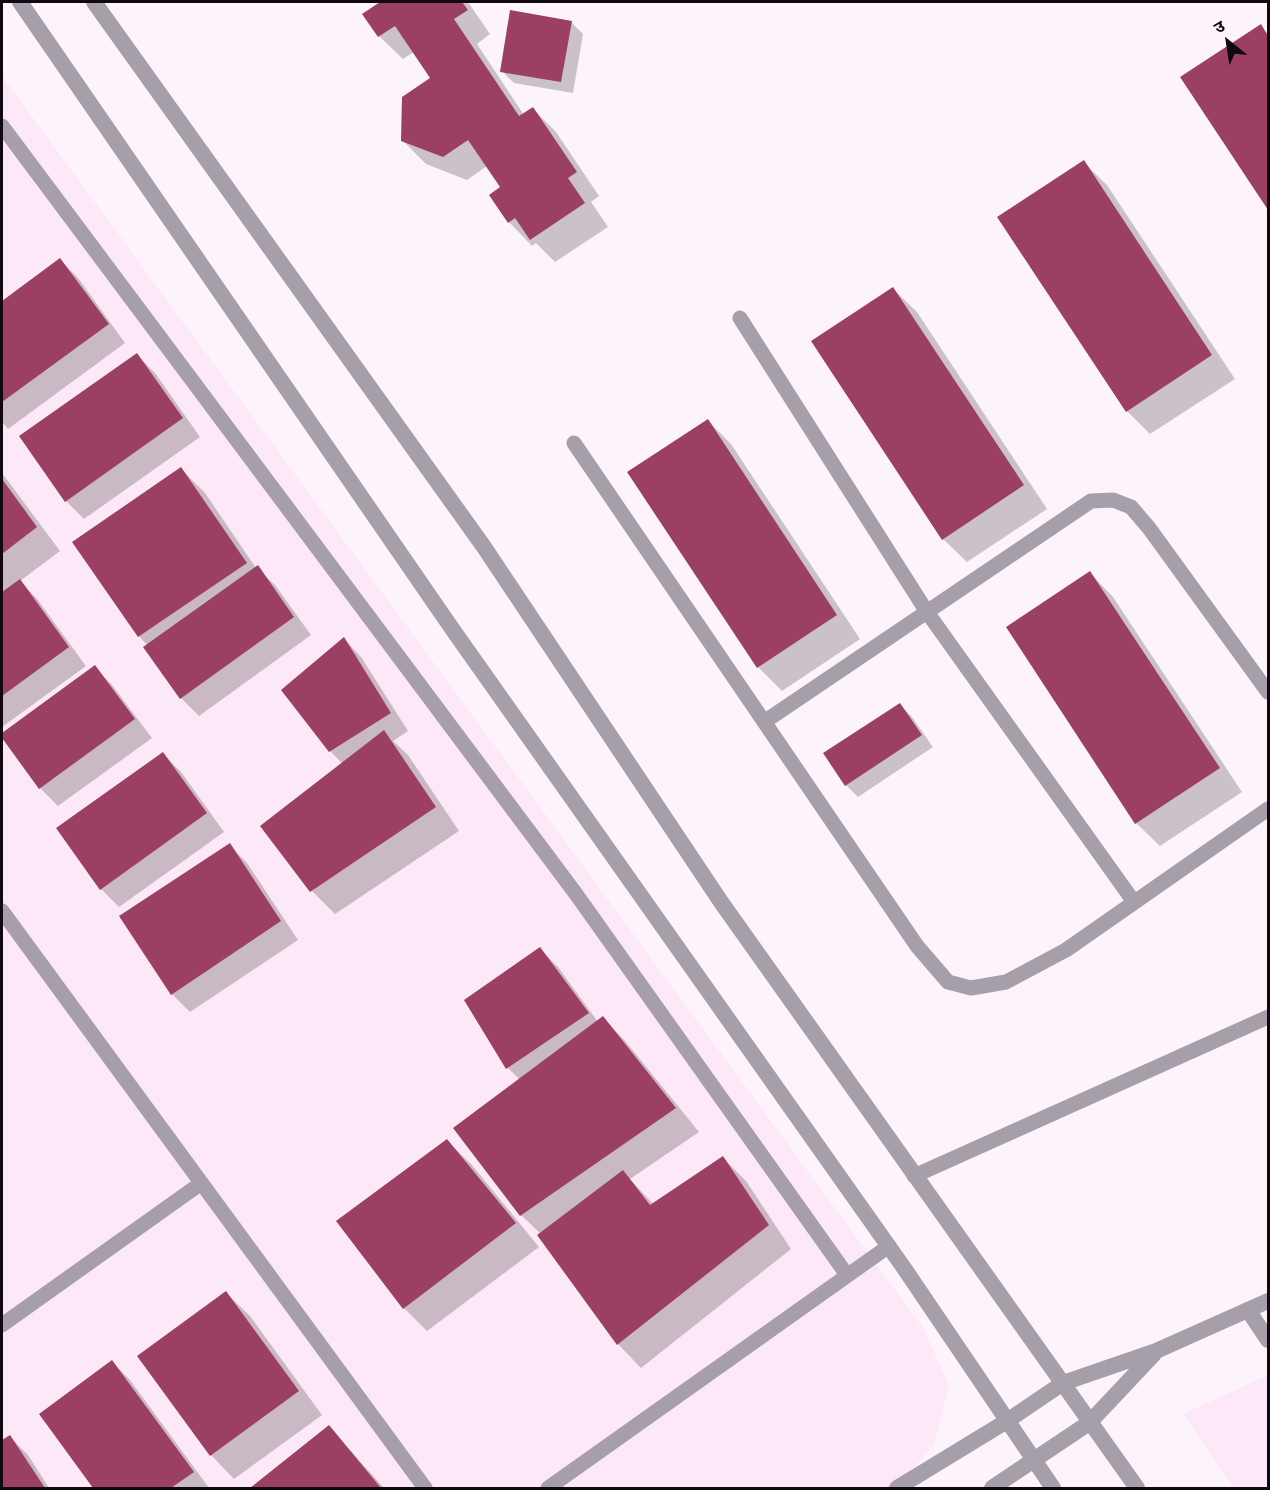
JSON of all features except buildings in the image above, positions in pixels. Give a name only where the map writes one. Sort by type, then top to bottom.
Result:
[{"type":"street","points":[[20,2],[453,630],[889,1246],[1053,1488]]},
{"type":"street","points":[[94,2],[484,547],[721,902],[1063,1383],[1089,1424],[1137,1488]]},
{"type":"street","points":[[897,1488],[1007,1421],[1063,1383],[1156,1351],[1269,1301]]},
{"type":"street","points":[[1248,1310],[1269,1340]]},
{"type":"street","points":[[992,1488],[1089,1424],[1156,1351]]},
{"type":"lane","points":[[2,126],[576,894],[847,1275]]},
{"type":"lane","points":[[740,318],[927,612],[1134,902]]},
{"type":"lane","points":[[573,443],[917,946],[948,982],[970,988],[1006,982],[1066,950],[1269,808]]},
{"type":"lane","points":[[764,722],[1091,501],[1113,500],[1131,507],[1149,528],[1269,692]]},
{"type":"lane","points":[[2,911],[425,1488]]},
{"type":"lane","points":[[914,1176],[1269,1017]]},
{"type":"lane","points":[[2,1325],[200,1184]]},
{"type":"lane","points":[[548,1488],[889,1246]]},
{"type":"shaded area","points":[[2,76],[923,1328],[949,1385],[934,1445],[896,1488],[2,1488]]},
{"type":"shaded area","points":[[1268,1375],[1268,1488],[1234,1488],[1183,1414]]}]
